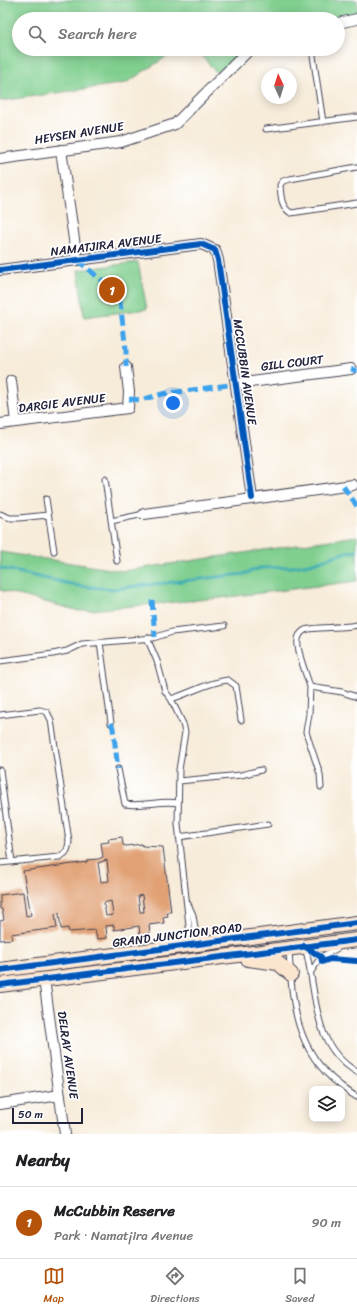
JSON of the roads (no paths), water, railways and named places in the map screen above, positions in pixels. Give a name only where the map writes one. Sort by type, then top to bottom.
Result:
[{"type":"main road","name":"GRAND JUNCTION ROAD","points":[[0,970],[357,923]]},
{"type":"main road","points":[[302,930],[304,946]]},
{"type":"main road","points":[[286,932],[288,948]]},
{"type":"main road","points":[[0,985],[219,956],[357,940]]},
{"type":"main road","points":[[219,956],[273,961],[282,966],[291,974]]},
{"type":"main road","points":[[42,964],[44,979]]},
{"type":"street","points":[[345,22],[357,19]]},
{"type":"street","name":"HEYSEN AVENUE","points":[[0,159],[121,142],[175,124],[243,56]]},
{"type":"street","points":[[61,150],[77,260]]},
{"type":"street","name":"NAMATJIRA AVENUE","points":[[0,270],[201,244],[215,250]]},
{"type":"street","name":"MCCUBBIN AVENUE","points":[[215,250],[218,260],[252,498]]},
{"type":"street","name":"DARGIE AVENUE","points":[[0,424],[128,408],[130,392],[126,367]]},
{"type":"street","name":"GILL COURT","points":[[236,384],[351,369]]},
{"type":"street","points":[[11,382],[16,422]]},
{"type":"street","points":[[144,514],[353,485]]},
{"type":"street","name":"DELRAY AVENUE","points":[[44,979],[66,1134]]},
{"type":"street","points":[[0,1104],[60,1095]]},
{"type":"lane","points":[[313,56],[322,122]]},
{"type":"lane","points":[[266,129],[357,117]]},
{"type":"lane","points":[[357,167],[290,179],[283,181],[280,186],[282,204],[285,210],[291,214],[357,203]]},
{"type":"lane","points":[[105,480],[117,561]]},
{"type":"lane","points":[[46,499],[54,551]]},
{"type":"lane","points":[[0,514],[10,518],[48,515]]},
{"type":"lane","points":[[111,521],[144,514]]},
{"type":"lane","points":[[320,787],[320,774],[306,732],[309,714],[310,687],[298,647],[299,636],[307,629],[330,629],[357,625]]},
{"type":"lane","points":[[0,661],[54,654],[82,644],[147,638],[172,632],[224,626]]},
{"type":"lane","points":[[147,638],[157,661],[165,691],[171,699],[183,724],[185,732],[179,781],[179,836],[187,903],[187,917],[194,944]]},
{"type":"lane","points":[[100,642],[111,723]]},
{"type":"lane","points":[[171,699],[192,693],[212,682],[228,680],[236,686],[241,720]]},
{"type":"lane","points":[[310,687],[342,692],[357,697]]},
{"type":"lane","points":[[0,715],[40,710],[47,712],[51,720],[69,841],[68,850],[65,854],[59,857],[0,863]]},
{"type":"lane","points":[[118,769],[125,804],[134,806],[169,801],[178,803]]},
{"type":"lane","points":[[0,770],[2,799],[12,862]]},
{"type":"lane","points":[[179,781],[241,775],[261,770]]},
{"type":"lane","points":[[179,836],[268,824]]},
{"type":"lane","points":[[310,973],[321,957],[357,940]]},
{"type":"lane","points":[[304,946],[319,1024],[331,1048],[349,1067],[357,1072]]},
{"type":"lane","points":[[288,948],[299,1026],[315,1061],[331,1079],[357,1097]]},
{"type":"waterway","points":[[0,568],[79,586],[112,589],[244,574],[260,568],[292,567],[310,564],[347,552],[357,551]]},
{"type":"place","name":"McCubbin Reserve","points":[[112,290]]}]
